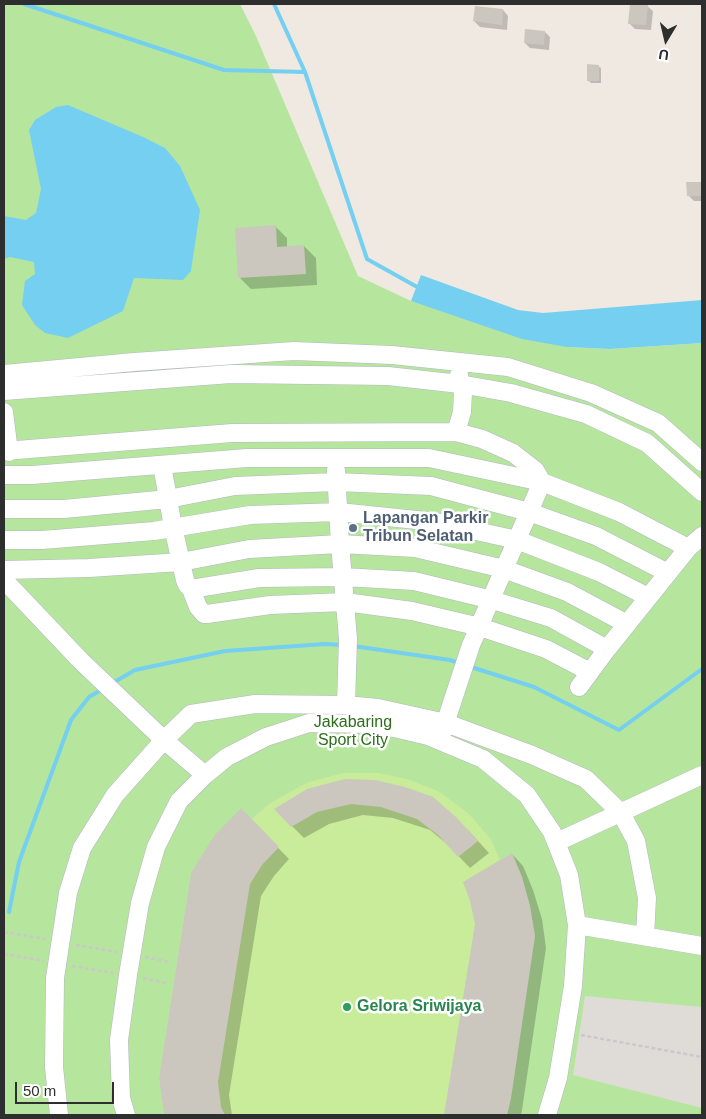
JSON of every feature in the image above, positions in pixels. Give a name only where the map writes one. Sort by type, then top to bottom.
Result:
[{"type":"lane","points":[[4,374],[134,362],[294,351],[392,355],[508,368],[591,393],[658,423],[702,462]]},
{"type":"lane","points":[[456,432],[462,412],[463,399],[458,362]]},
{"type":"lane","points":[[4,391],[231,374],[388,376],[460,384],[511,392],[586,414],[647,443],[702,492]]},
{"type":"lane","points":[[4,412],[6,452],[232,433],[456,432],[482,439],[513,453],[535,470],[542,482]]},
{"type":"lane","points":[[4,475],[32,475],[247,458],[429,458],[542,482],[619,512],[688,548]]},
{"type":"lane","points":[[337,458],[336,482],[348,639],[346,705]]},
{"type":"lane","points":[[162,465],[185,580],[202,612],[207,614],[270,605],[345,602],[412,611],[480,627],[546,649],[590,672]]},
{"type":"lane","points":[[4,509],[64,508],[168,499],[235,486],[336,482],[431,486],[529,512],[596,536],[668,573]]},
{"type":"lane","points":[[439,741],[472,645],[542,482]]},
{"type":"lane","points":[[4,540],[42,540],[154,531],[250,516],[338,512],[436,522],[517,540],[599,572],[648,597]]},
{"type":"lane","points":[[579,687],[648,597],[688,548],[702,536]]},
{"type":"lane","points":[[4,570],[89,568],[181,562],[248,549],[340,544],[415,548],[504,569],[567,592],[627,624]]},
{"type":"lane","points":[[191,589],[259,578],[343,577],[414,580],[492,600],[551,618],[607,649]]},
{"type":"lane","points":[[4,580],[74,654],[164,740],[205,775]]},
{"type":"lane","points":[[59,1115],[54,1067],[55,978],[68,893],[82,848],[114,795],[164,740],[191,714],[255,704],[346,705],[483,759],[527,795],[552,832],[569,875],[577,925],[573,986],[558,1078],[547,1115]]},
{"type":"lane","points":[[126,1115],[121,1098],[119,1040],[140,903],[156,847],[179,801],[227,756],[266,736],[310,723],[376,716],[446,723],[532,755],[586,779],[621,813],[636,841],[647,898],[645,936]]},
{"type":"lane","points":[[556,842],[702,775]]},
{"type":"lane","points":[[577,925],[702,946]]},
{"type":"path","points":[[4,932],[170,962]]},
{"type":"path","points":[[4,954],[166,983]]},
{"type":"path","points":[[565,1032],[702,1057]]},
{"type":"green space","name":"Jakabaring Sport City","points":[[4,4],[240,4],[256,36],[358,276],[411,301],[567,347],[610,349],[702,343],[702,1115],[4,1115]]},
{"type":"green space","name":"Gelora Sriwijaya","points":[[343,773],[378,773],[407,779],[438,791],[468,813],[490,838],[500,860],[512,853],[522,877],[530,906],[535,936],[507,1115],[164,1115],[159,1078],[191,873],[269,804],[306,783]]},
{"type":"shaded area","points":[[585,996],[702,1007],[702,1108],[573,1075]]},
{"type":"water","points":[[68,105],[165,148],[180,166],[200,210],[191,271],[183,280],[134,278],[123,311],[68,338],[45,333],[35,325],[22,305],[25,281],[35,274],[34,262],[10,257],[4,259],[4,216],[26,220],[36,213],[41,189],[29,130],[35,120],[56,107]]},
{"type":"water","points":[[421,275],[518,310],[543,313],[702,300],[702,343],[610,349],[567,347],[522,339],[411,301]]},
{"type":"building","points":[[630,4],[648,4],[646,25],[628,24]]},
{"type":"building","points":[[475,6],[503,9],[502,25],[473,21]]},
{"type":"building","points":[[525,29],[545,31],[544,45],[524,43]]},
{"type":"building","points":[[587,64],[599,65],[599,81],[587,81]]},
{"type":"building","points":[[686,182],[702,182],[702,196],[687,196]]},
{"type":"building","points":[[276,225],[277,247],[304,245],[306,274],[238,278],[235,228]]},
{"type":"building","points":[[345,779],[375,780],[405,787],[433,797],[456,817],[478,841],[458,857],[438,835],[417,819],[381,807],[351,804],[317,812],[291,827],[274,809],[307,789]]},
{"type":"building","points":[[241,808],[279,847],[262,865],[250,884],[218,1082],[221,1107],[225,1115],[164,1115],[159,1078],[191,873],[214,836]]},
{"type":"building","points":[[512,853],[522,877],[530,906],[535,936],[507,1115],[444,1115],[475,924],[470,901],[463,882]]},
{"type":"waterway","points":[[24,4],[224,70],[305,72]]},
{"type":"waterway","points":[[274,4],[305,72],[367,259],[419,288]]},
{"type":"waterway","points":[[111,684],[135,670],[225,651],[325,644],[343,645]]},
{"type":"waterway","points":[[353,646],[450,660],[459,663]]},
{"type":"waterway","points":[[468,666],[534,687],[619,730],[702,669]]},
{"type":"waterway","points":[[9,912],[19,862],[71,720],[89,697],[103,689]]},
{"type":"place","name":"Lapangan Parkir Tribun Selatan","points":[[353,528]]},
{"type":"place","name":"Gelora Sriwijaya","points":[[347,1007]]}]
